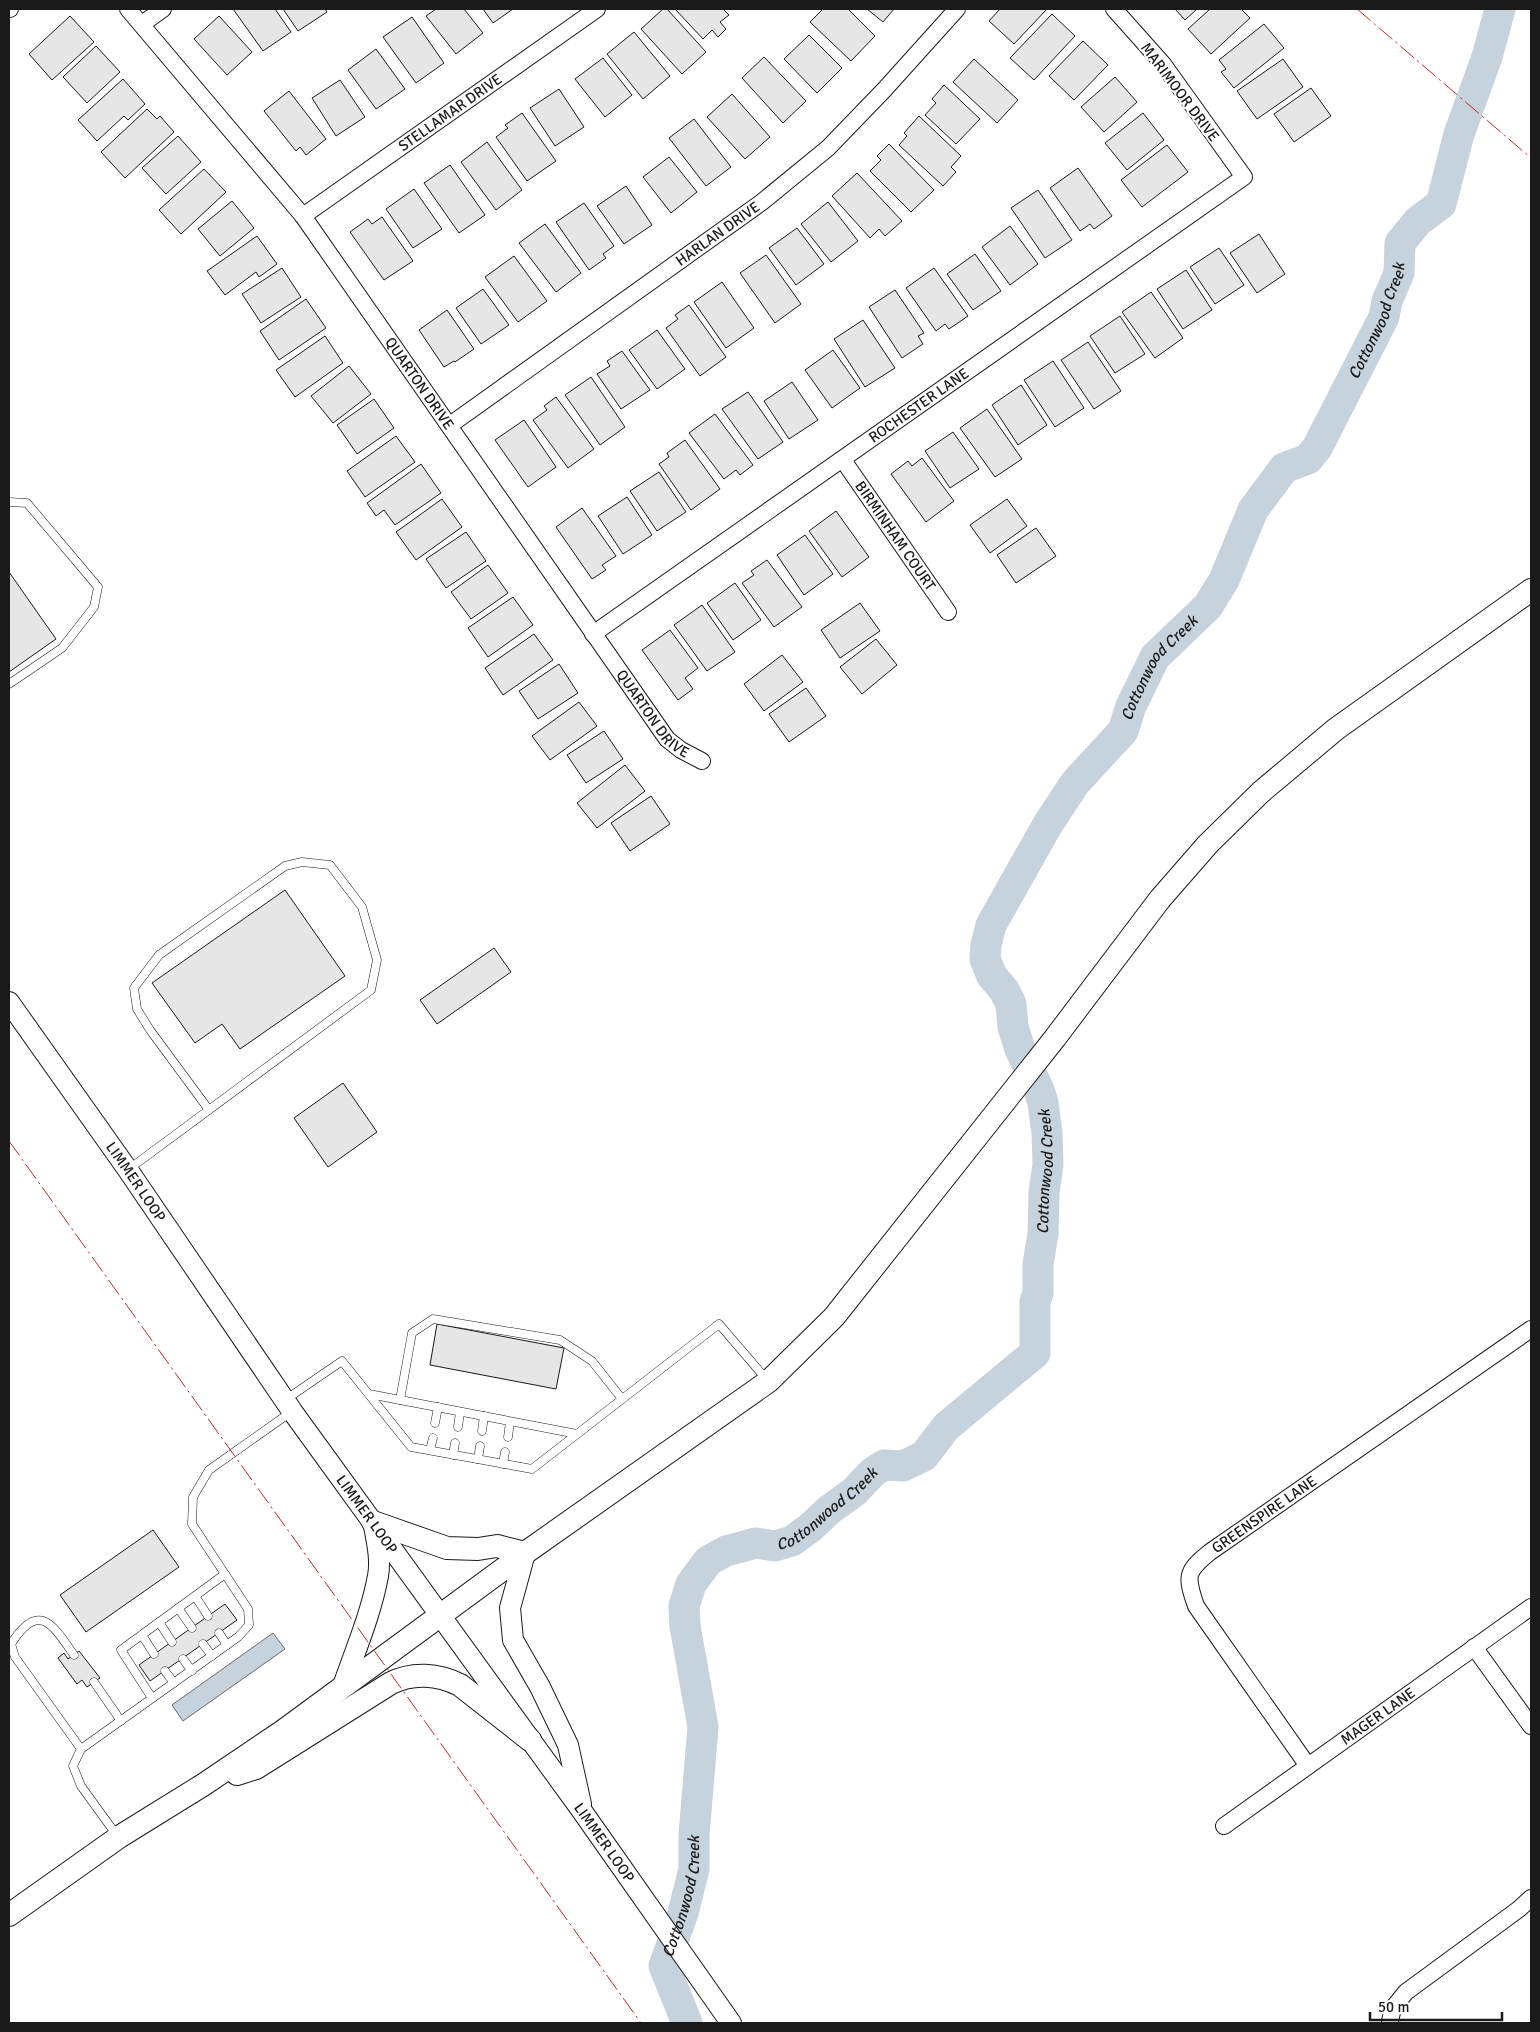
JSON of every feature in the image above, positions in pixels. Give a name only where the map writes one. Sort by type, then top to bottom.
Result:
[{"type":"main road","points":[[9,1915],[119,1837],[283,1732],[440,1614],[769,1381],[834,1317],[1055,1038],[1160,899],[1208,844],[1261,792],[1336,729],[1531,590]]},
{"type":"main road","points":[[373,1522],[447,1548],[478,1549],[497,1546],[525,1553]]},
{"type":"main road","points":[[203,1785],[256,1768],[403,1677],[417,1675],[450,1680],[530,1740]]},
{"type":"street","name":"QUARTON DRIVE","points":[[128,9],[303,216],[667,738],[681,750],[702,761]]},
{"type":"street","points":[[142,24],[163,9]]},
{"type":"street","name":"STELLAMAR DRIVE","points":[[303,216],[597,9]]},
{"type":"street","name":"HARLAN DRIVE","points":[[450,425],[762,202],[828,148],[884,90],[957,9]]},
{"type":"street","name":"MARIMOOR DRIVE","points":[[1114,9],[1163,64],[1244,177]]},
{"type":"street","name":"ROCHESTER LANE","points":[[593,634],[1244,177]]},
{"type":"street","name":"BIRMINHAM COURT","points":[[843,460],[948,612]]},
{"type":"street","name":"LIMMER LOOP","points":[[9,1002],[128,1170],[289,1405],[620,1864],[732,2023]]},
{"type":"street","name":"GREENSPIRE LANE","points":[[1308,1766],[1196,1606],[1188,1583],[1193,1566],[1210,1552],[1531,1330]]},
{"type":"street","points":[[343,1686],[366,1621],[378,1575],[378,1550],[373,1522]]},
{"type":"street","points":[[525,1553],[510,1608],[513,1640],[540,1687],[568,1745],[582,1811]]},
{"type":"street","name":"MAGER LANE","points":[[1224,1826],[1531,1607]]},
{"type":"street","points":[[1474,1647],[1531,1726]]},
{"type":"street","points":[[1390,2021],[1393,2008],[1406,1992],[1531,1898]]},
{"type":"lane","points":[[9,502],[27,503],[98,587],[94,607],[62,648],[9,684]]},
{"type":"lane","points":[[128,1170],[209,1110],[371,990],[377,960],[362,907],[330,865],[302,862],[285,866],[159,955],[134,988],[137,1008],[150,1030],[209,1110]]},
{"type":"lane","points":[[400,1400],[412,1333],[433,1319],[560,1340],[592,1361],[622,1399]]},
{"type":"lane","points":[[119,1837],[81,1786],[73,1766],[81,1749],[238,1637],[249,1625],[248,1608],[192,1524],[193,1497],[209,1470],[342,1361],[411,1447],[532,1469],[719,1324],[769,1381]]},
{"type":"lane","points":[[369,1394],[577,1434]]},
{"type":"lane","points":[[435,1423],[438,1408]]},
{"type":"lane","points":[[458,1427],[460,1412]]},
{"type":"lane","points":[[482,1431],[484,1416]]},
{"type":"lane","points":[[508,1437],[510,1422]]},
{"type":"lane","points":[[430,1450],[433,1438]]},
{"type":"lane","points":[[453,1455],[455,1443]]},
{"type":"lane","points":[[478,1459],[480,1446]]},
{"type":"lane","points":[[503,1464],[505,1452]]},
{"type":"lane","points":[[152,1698],[121,1650],[226,1574]]},
{"type":"lane","points":[[195,1596],[208,1616]]},
{"type":"lane","points":[[178,1608],[192,1628]]},
{"type":"lane","points":[[74,1655],[48,1621],[39,1619],[28,1624],[18,1633],[12,1644],[15,1657],[81,1749]]},
{"type":"lane","points":[[159,1622],[172,1642]]},
{"type":"lane","points":[[219,1633],[227,1645]]},
{"type":"lane","points":[[142,1635],[154,1654]]},
{"type":"lane","points":[[203,1644],[212,1656]]},
{"type":"lane","points":[[183,1658],[192,1670]]},
{"type":"lane","points":[[165,1671],[174,1683]]},
{"type":"lane","points":[[94,1682],[121,1721]]},
{"type":"shaded area","points":[[273,1633],[285,1649],[183,1721],[172,1705]]},
{"type":"building","points":[[233,9],[275,9],[291,32],[263,51]]},
{"type":"building","points":[[283,9],[325,9],[327,12],[298,31]]},
{"type":"building","points":[[436,9],[464,9],[483,33],[456,54],[426,16]]},
{"type":"building","points":[[483,9],[513,9],[493,23]]},
{"type":"building","points":[[663,9],[667,9],[706,52],[682,74],[641,29]]},
{"type":"building","points":[[675,9],[723,9],[729,15],[720,22],[726,29],[718,37],[712,30],[703,39]]},
{"type":"building","points":[[823,9],[848,9],[875,36],[851,61],[810,22]]},
{"type":"building","points":[[867,9],[894,9],[883,22]]},
{"type":"building","points":[[1000,9],[1047,9],[1014,44],[989,21]]},
{"type":"building","points":[[1175,9],[1197,9],[1185,20]]},
{"type":"building","points":[[1210,9],[1241,9],[1250,18],[1211,54],[1188,29]]},
{"type":"building","points":[[1052,14],[1075,36],[1034,80],[1010,58]]},
{"type":"building","points":[[70,16],[94,42],[52,80],[29,54]]},
{"type":"building","points":[[219,16],[252,52],[227,75],[194,39]]},
{"type":"building","points":[[412,17],[444,63],[416,83],[383,37]]},
{"type":"building","points":[[1264,24],[1284,48],[1234,88],[1221,72],[1226,69],[1219,60]]},
{"type":"building","points":[[634,32],[670,76],[643,99],[607,54]]},
{"type":"building","points":[[809,35],[842,68],[817,93],[784,59]]},
{"type":"building","points":[[1083,41],[1108,65],[1074,100],[1049,76]]},
{"type":"building","points":[[96,46],[120,72],[87,103],[63,77]]},
{"type":"building","points":[[376,49],[405,89],[376,109],[348,70]]},
{"type":"building","points":[[764,57],[806,101],[783,123],[742,78]]},
{"type":"building","points":[[603,58],[632,95],[605,117],[575,79]]},
{"type":"building","points":[[974,59],[1018,100],[997,123],[953,82]]},
{"type":"building","points":[[1283,59],[1303,87],[1257,119],[1237,91]]},
{"type":"building","points":[[1115,77],[1137,102],[1104,132],[1081,107]]},
{"type":"building","points":[[123,79],[145,104],[128,120],[124,116],[97,141],[78,120]]},
{"type":"building","points":[[340,80],[365,117],[336,136],[312,98]]},
{"type":"building","points":[[944,85],[980,119],[956,144],[925,115],[936,103],[932,99]]},
{"type":"building","points":[[1311,88],[1331,116],[1294,142],[1274,114]]},
{"type":"building","points":[[559,89],[584,127],[555,146],[530,108]]},
{"type":"building","points":[[289,91],[326,139],[306,155],[300,147],[296,151],[264,111]]},
{"type":"building","points":[[732,94],[770,137],[745,159],[707,117]]},
{"type":"building","points":[[147,109],[157,119],[160,116],[174,132],[125,178],[101,152]]},
{"type":"building","points":[[522,113],[556,161],[527,181],[496,137],[508,128],[505,125]]},
{"type":"building","points":[[1143,113],[1164,140],[1127,170],[1105,143]]},
{"type":"building","points":[[919,116],[961,156],[951,167],[956,172],[943,186],[899,145],[907,136],[904,133]]},
{"type":"building","points":[[694,119],[731,167],[706,186],[669,138]]},
{"type":"building","points":[[178,136],[201,162],[166,194],[142,168]]},
{"type":"building","points":[[487,142],[522,190],[496,210],[461,162]]},
{"type":"building","points":[[889,144],[934,190],[911,212],[870,171],[881,160],[877,156]]},
{"type":"building","points":[[1167,145],[1188,172],[1142,207],[1121,180]]},
{"type":"building","points":[[669,157],[697,192],[671,213],[643,177]]},
{"type":"building","points":[[450,165],[485,215],[459,233],[424,183]]},
{"type":"building","points":[[1078,168],[1112,216],[1094,229],[1090,224],[1080,231],[1050,188]]},
{"type":"building","points":[[204,169],[226,192],[181,234],[159,210]]},
{"type":"building","points":[[857,173],[902,221],[885,236],[879,229],[870,238],[832,196]]},
{"type":"building","points":[[626,186],[652,225],[624,244],[597,206]]},
{"type":"building","points":[[414,189],[442,229],[413,248],[386,209]]},
{"type":"building","points":[[1038,190],[1072,240],[1045,258],[1011,208]]},
{"type":"building","points":[[232,201],[254,228],[220,256],[198,229]]},
{"type":"building","points":[[828,202],[858,241],[831,262],[801,224]]},
{"type":"building","points":[[584,203],[614,246],[603,254],[606,258],[589,270],[556,222]]},
{"type":"building","points":[[382,217],[413,261],[384,280],[350,232],[368,219],[372,224]]},
{"type":"building","points":[[545,224],[581,273],[556,292],[519,243]]},
{"type":"building","points":[[1010,226],[1038,264],[1010,285],[982,247]]},
{"type":"building","points":[[797,228],[824,264],[796,285],[769,248]]},
{"type":"building","points":[[1259,234],[1285,274],[1257,293],[1230,253]]},
{"type":"building","points":[[257,236],[277,264],[259,277],[256,272],[225,295],[207,271]]},
{"type":"building","points":[[1219,248],[1244,285],[1215,304],[1190,267]]},
{"type":"building","points":[[975,254],[1001,291],[973,310],[947,274]]},
{"type":"building","points":[[766,255],[801,304],[775,323],[740,273]]},
{"type":"building","points":[[514,256],[547,301],[518,322],[485,277]]},
{"type":"building","points":[[282,268],[301,297],[261,323],[242,294]]},
{"type":"building","points":[[934,268],[968,316],[949,329],[945,324],[936,331],[906,288]]},
{"type":"building","points":[[1186,270],[1212,310],[1183,329],[1157,289]]},
{"type":"building","points":[[722,282],[754,328],[726,348],[694,302]]},
{"type":"building","points":[[483,289],[509,325],[481,344],[456,308]]},
{"type":"building","points":[[895,290],[924,333],[918,336],[923,344],[902,358],[869,307]]},
{"type":"building","points":[[1151,292],[1183,338],[1155,358],[1122,312]]},
{"type":"building","points":[[306,299],[326,328],[279,360],[260,331]]},
{"type":"building","points":[[689,305],[726,357],[700,376],[666,328],[678,319],[675,315]]},
{"type":"building","points":[[447,310],[474,349],[444,367],[419,330]]},
{"type":"building","points":[[1120,316],[1145,354],[1115,373],[1090,336]]},
{"type":"building","points":[[863,320],[895,368],[865,387],[834,339]]},
{"type":"building","points":[[657,330],[685,369],[657,389],[629,350]]},
{"type":"building","points":[[325,336],[343,363],[295,397],[276,370]]},
{"type":"building","points":[[1088,342],[1121,391],[1094,409],[1061,360]]},
{"type":"building","points":[[833,350],[860,388],[832,408],[805,370]]},
{"type":"building","points":[[622,351],[650,390],[621,409],[597,374],[610,366],[607,361]]},
{"type":"building","points":[[1053,361],[1084,408],[1055,427],[1024,380]]},
{"type":"building","points":[[349,366],[371,394],[333,423],[311,396]]},
{"type":"building","points":[[591,377],[625,427],[600,445],[565,395]]},
{"type":"building","points":[[792,382],[818,420],[789,439],[764,401]]},
{"type":"building","points":[[1021,385],[1047,425],[1018,445],[992,405]]},
{"type":"building","points":[[748,392],[783,442],[758,459],[722,409]]},
{"type":"building","points":[[556,397],[594,449],[568,468],[533,420],[547,410],[544,406]]},
{"type":"building","points":[[374,399],[394,428],[357,454],[337,425]]},
{"type":"building","points":[[987,409],[1022,459],[995,477],[960,428]]},
{"type":"building","points":[[715,414],[753,465],[740,475],[736,470],[724,479],[689,433]]},
{"type":"building","points":[[524,420],[556,467],[528,487],[495,440]]},
{"type":"building","points":[[953,432],[979,469],[950,488],[925,451]]},
{"type":"building","points":[[396,436],[415,462],[365,497],[347,471]]},
{"type":"building","points":[[685,440],[720,489],[691,510],[659,464],[669,457],[667,453]]},
{"type":"building","points":[[922,458],[954,501],[926,522],[891,474],[908,461],[912,466]]},
{"type":"building","points":[[421,464],[441,493],[395,525],[384,510],[376,516],[367,503]]},
{"type":"building","points":[[659,472],[686,512],[657,531],[630,491]]},
{"type":"building","points":[[627,497],[652,535],[623,554],[598,516]]},
{"type":"building","points":[[442,499],[462,527],[416,560],[396,532]]},
{"type":"building","points":[[1007,499],[1027,526],[990,553],[970,525]]},
{"type":"building","points":[[582,508],[616,556],[602,565],[606,570],[592,579],[556,527]]},
{"type":"building","points":[[836,511],[869,557],[842,577],[809,531]]},
{"type":"building","points":[[1036,528],[1056,556],[1016,583],[997,555]]},
{"type":"building","points":[[466,532],[486,561],[446,588],[426,559]]},
{"type":"building","points":[[805,535],[833,574],[804,595],[777,555]]},
{"type":"building","points":[[767,560],[802,607],[774,627],[742,583],[754,575],[751,571]]},
{"type":"building","points":[[488,565],[508,593],[471,619],[451,592]]},
{"type":"building","points":[[9,572],[56,639],[9,672]]},
{"type":"building","points":[[735,583],[761,620],[733,640],[707,603]]},
{"type":"building","points":[[513,597],[533,625],[488,657],[468,628]]},
{"type":"building","points":[[860,603],[880,631],[840,658],[821,630]]},
{"type":"building","points":[[702,605],[735,652],[707,671],[674,625]]},
{"type":"building","points":[[670,630],[698,668],[685,678],[693,689],[678,700],[642,650]]},
{"type":"building","points":[[534,634],[553,660],[503,695],[485,668]]},
{"type":"building","points":[[876,639],[897,665],[862,694],[840,667]]},
{"type":"building","points":[[782,655],[803,682],[764,711],[744,684]]},
{"type":"building","points":[[559,664],[578,693],[538,719],[519,691]]},
{"type":"building","points":[[806,688],[826,716],[789,742],[769,714]]},
{"type":"building","points":[[579,702],[597,726],[550,760],[532,736]]},
{"type":"building","points":[[604,731],[623,759],[586,783],[567,755]]},
{"type":"building","points":[[625,765],[645,791],[597,828],[577,803]]},
{"type":"building","points":[[651,796],[670,824],[630,851],[611,823]]},
{"type":"building","points":[[285,890],[345,976],[240,1049],[222,1024],[195,1043],[152,983]]},
{"type":"building","points":[[494,948],[511,972],[437,1024],[420,1000]]},
{"type":"building","points":[[343,1083],[377,1132],[328,1167],[294,1118]]},
{"type":"building","points":[[437,1324],[564,1348],[556,1389],[430,1365]]},
{"type":"building","points":[[153,1530],[179,1567],[86,1632],[60,1595]]},
{"type":"building","points":[[225,1604],[237,1620],[150,1681],[139,1665]]},
{"type":"building","points":[[79,1651],[100,1678],[87,1687],[82,1680],[77,1684],[58,1658],[64,1653],[68,1659]]},
{"type":"waterway","name":"Cottonwood Creek","points":[[687,2023],[664,1966],[683,1913],[694,1869],[694,1835],[703,1727],[685,1626],[684,1606],[691,1584],[708,1561],[726,1551],[756,1543],[775,1546],[792,1541],[854,1492],[873,1472],[884,1465],[903,1466],[924,1456],[946,1427],[1035,1353],[1035,1302],[1038,1293],[1038,1264],[1043,1234],[1044,1192],[1048,1165],[1047,1133],[1043,1103],[1039,1090],[1020,1049],[1013,1027],[1011,1004],[1004,990],[992,976],[985,959],[991,925],[1048,824],[1075,783],[1123,731],[1131,706],[1155,657],[1208,606],[1224,580],[1253,510],[1284,468],[1308,459],[1317,448],[1384,317],[1387,301],[1399,273],[1400,243],[1418,221],[1441,204],[1459,134],[1487,57],[1500,9]]},
{"type":"power","points":[[1357,9],[1531,158]]},
{"type":"power","points":[[9,1141],[641,2023]]}]
